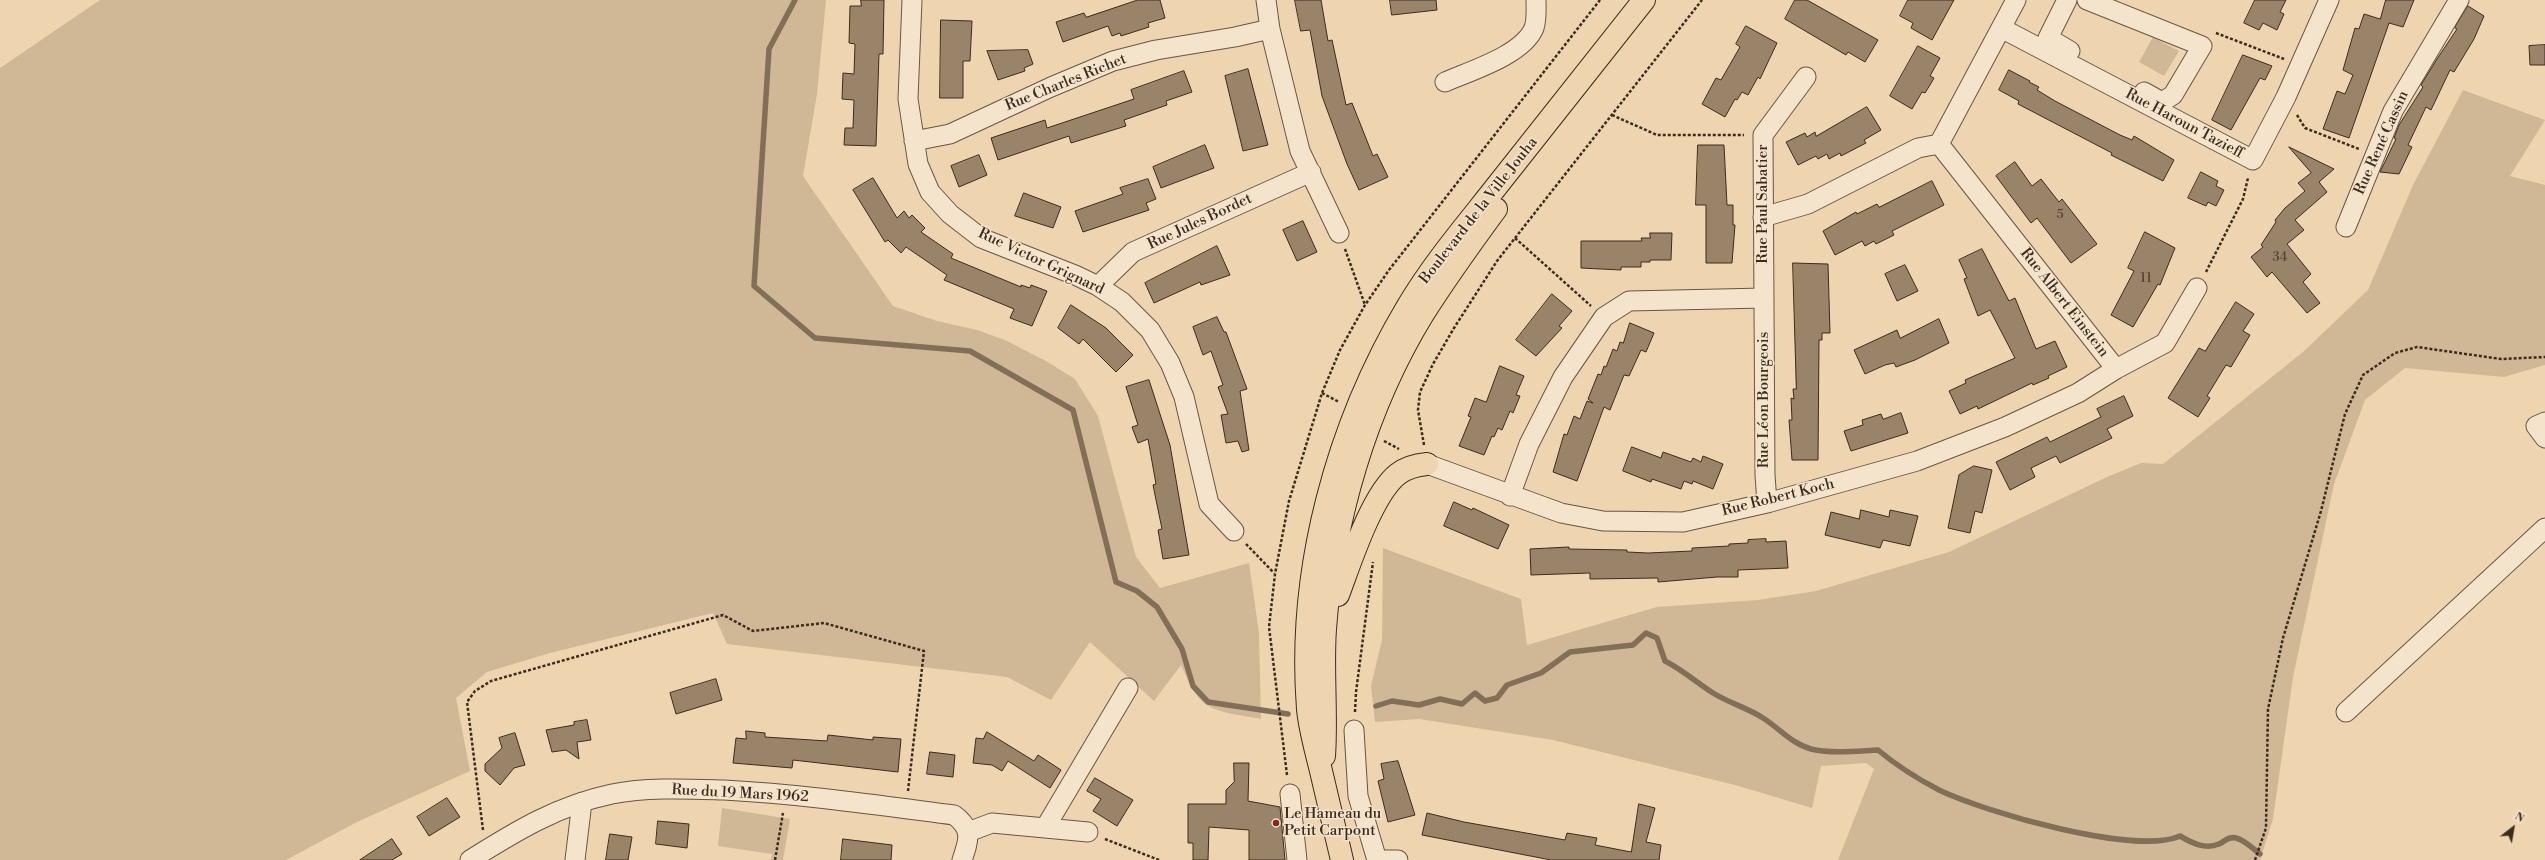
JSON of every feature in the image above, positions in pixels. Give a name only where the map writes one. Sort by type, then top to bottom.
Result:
[{"type":"main road","name":"Boulevard de la Ville Jouha","points":[[1318,721],[1308,628],[1313,573],[1338,462],[1371,374],[1409,305],[1460,230],[1644,0]]},
{"type":"main road","name":"Boulevard de la Ville Jouha","points":[[1318,721],[1325,630],[1331,577],[1353,474],[1385,389],[1423,314],[1484,225],[1656,0]]},
{"type":"main road","points":[[1325,630],[1377,500],[1398,474],[1413,466],[1427,464]]},
{"type":"main road","points":[[1318,721],[1323,781],[1342,860]]},
{"type":"street","name":"Rue Victor Grignard","points":[[912,0],[908,99],[918,164],[930,192],[950,214],[981,238],[1075,275],[1098,286],[1122,302],[1150,330],[1170,363],[1184,397],[1208,504],[1234,531]]},
{"type":"street","points":[[1266,0],[1270,29],[1300,151],[1339,233]]},
{"type":"street","points":[[1445,82],[1506,55],[1526,40],[1535,27],[1536,0]]},
{"type":"street","points":[[1763,217],[1808,204],[1918,148],[1939,144],[2016,0]]},
{"type":"street","points":[[2067,0],[2048,38],[2162,102],[2173,95],[2202,46],[2087,0]]},
{"type":"street","name":"Rue Haroun Tazieff","points":[[2001,28],[2253,160],[2286,97],[2329,0]]},
{"type":"street","name":"Rue René Cassin","points":[[2346,227],[2393,111],[2459,0]]},
{"type":"street","name":"Rue Charles Richet","points":[[914,141],[950,134],[1051,87],[1113,61],[1156,50],[1235,37],[1270,29]]},
{"type":"street","name":"Rue Paul Sabatier","points":[[1764,298],[1763,135],[1806,77]]},
{"type":"street","name":"Rue Albert Einstein","points":[[1939,144],[2116,369],[2164,343],[2197,288]]},
{"type":"street","name":"Rue Jules Bordet","points":[[1098,286],[1133,252],[1311,172]]},
{"type":"street","points":[[1510,496],[1530,444],[1563,377],[1604,317],[1629,301],[1764,298]]},
{"type":"street","name":"Rue Léon Bourgeois","points":[[1764,298],[1765,475],[1767,503]]},
{"type":"street","name":"Rue Robert Koch","points":[[1427,464],[1510,496],[1560,513],[1603,521],[1683,522],[1767,503],[1924,458],[2013,424],[2078,393],[2116,369]]},
{"type":"street","points":[[2545,422],[2536,426],[2545,438]]},
{"type":"street","points":[[2346,712],[2545,528]]},
{"type":"street","points":[[1045,828],[1128,688]]},
{"type":"street","points":[[1354,730],[1358,796],[1377,860],[1398,860]]},
{"type":"street","name":"Rue du 19 Mars 1962","points":[[478,855],[528,824],[582,802],[613,794],[687,788],[787,793],[954,815],[963,822],[968,832]]},
{"type":"street","points":[[1290,794],[1296,860]]},
{"type":"street","points":[[575,860],[582,802]]},
{"type":"street","points":[[962,860],[968,842],[968,832],[992,823],[1088,832]]},
{"type":"path","points":[[1427,464],[1418,410],[1420,392],[1433,364],[1454,328],[1515,238],[1702,0]]},
{"type":"path","points":[[2241,43],[2300,66]]},
{"type":"path","points":[[2286,97],[2305,128],[2374,155]]},
{"type":"path","points":[[1612,115],[1657,135],[1763,135]]},
{"type":"path","points":[[2197,288],[2243,199],[2253,160]]},
{"type":"path","points":[[1339,233],[1365,305]]},
{"type":"path","points":[[1515,238],[1604,317]]},
{"type":"path","points":[[2255,860],[2266,828],[2268,709],[2283,638],[2320,511],[2345,414],[2363,375],[2395,353],[2417,348],[2500,359],[2545,356]]},
{"type":"path","points":[[1322,393],[1343,404]]},
{"type":"path","points":[[1234,531],[1275,574]]},
{"type":"path","points":[[1354,730],[1356,692],[1374,561]]},
{"type":"path","points":[[478,855],[467,702],[475,690],[491,681],[723,615],[754,631],[824,623],[924,650],[906,809]]},
{"type":"path","points":[[1279,702],[1290,794]]},
{"type":"path","points":[[775,860],[787,793]]},
{"type":"path","points":[[1088,832],[1159,860]]},
{"type":"shaded area","points":[[100,0],[826,0],[817,94],[803,176],[893,306],[937,321],[977,330],[1005,340],[1046,361],[1075,379],[1098,416],[1136,557],[1160,588],[1249,563],[1259,633],[1261,719],[1219,711],[1205,703],[1199,698],[1181,665],[1154,701],[1090,642],[1051,700],[1007,677],[727,644],[713,613],[550,653],[487,672],[456,698],[470,771],[357,822],[286,860],[0,860],[0,68]]},
{"type":"shaded area","points":[[2153,37],[2179,51],[2164,76],[2139,62]]},
{"type":"shaded area","points":[[2463,90],[2545,120],[2510,176],[2545,185],[2545,365],[2504,377],[2405,368],[2365,400],[2334,484],[2293,677],[2273,819],[2260,860],[1838,860],[1874,769],[1866,763],[1821,766],[1812,808],[1735,785],[1553,740],[1419,719],[1375,722],[1371,686],[1382,640],[1383,548],[1521,599],[1527,645],[1657,607],[1758,600],[1816,591],[1949,552],[2107,477],[2141,463],[2163,464],[2303,352],[2368,290],[2413,185]]},
{"type":"shaded area","points":[[722,808],[790,819],[783,860],[771,860],[772,854],[718,846]]},
{"type":"building","points":[[861,0],[884,0],[883,54],[879,54],[876,146],[844,145],[845,128],[853,128],[854,100],[842,99],[843,73],[854,74],[855,44],[849,43],[850,6],[861,6]]},
{"type":"building","points":[[1138,0],[1160,0],[1165,18],[1148,23],[1149,27],[1121,36],[1120,33],[1112,36],[1108,26],[1063,42],[1056,22],[1084,13],[1086,17]]},
{"type":"building","points":[[1295,0],[1321,0],[1328,41],[1332,40],[1346,105],[1352,103],[1373,156],[1377,154],[1388,177],[1359,190],[1347,164],[1322,96],[1310,30],[1301,31]]},
{"type":"building","points":[[1390,0],[1436,0],[1437,10],[1392,15]]},
{"type":"building","points":[[1795,0],[1807,0],[1878,40],[1865,62],[1848,52],[1846,55],[1785,19]]},
{"type":"building","points":[[1908,0],[1954,0],[1932,40],[1911,28],[1913,23],[1900,16]]},
{"type":"building","points":[[2255,0],[2286,0],[2280,12],[2284,14],[2277,30],[2263,23],[2259,30],[2244,23]]},
{"type":"building","points":[[2386,0],[2414,0],[2403,27],[2389,23],[2349,138],[2323,129],[2337,91],[2345,94],[2353,75],[2343,70],[2355,28],[2359,29],[2364,14],[2380,19]]},
{"type":"building","points":[[2468,6],[2484,16],[2474,39],[2454,72],[2450,70],[2431,110],[2426,107],[2408,145],[2412,147],[2399,174],[2380,172],[2396,139],[2394,138],[2399,125],[2423,87],[2421,85],[2457,29],[2455,28]]},
{"type":"building","points":[[941,20],[972,21],[970,61],[963,61],[963,98],[940,98]]},
{"type":"building","points":[[1746,26],[1777,43],[1760,79],[1758,77],[1748,95],[1742,92],[1737,100],[1735,99],[1725,117],[1702,104],[1716,78],[1721,80],[1740,47],[1736,44]]},
{"type":"building","points":[[2545,45],[2545,65],[2530,65],[2529,46]]},
{"type":"building","points":[[1918,46],[1940,58],[1930,76],[1934,78],[1925,93],[1922,92],[1912,109],[1890,96]]},
{"type":"building","points":[[1028,50],[1033,64],[1024,68],[1025,71],[998,80],[987,51]]},
{"type":"building","points":[[2243,55],[2272,66],[2265,80],[2260,78],[2231,130],[2212,120]]},
{"type":"building","points":[[1248,69],[1268,145],[1243,151],[1225,76]]},
{"type":"building","points":[[2009,70],[2039,87],[2037,90],[2055,101],[2120,135],[2132,140],[2134,136],[2174,160],[2163,181],[2111,155],[2112,153],[2018,104],[2019,101],[1999,90]]},
{"type":"building","points":[[1184,71],[1192,92],[1166,101],[1167,105],[1124,120],[1126,126],[1071,143],[1069,136],[998,160],[991,138],[1045,120],[1047,128],[1134,99],[1131,90]]},
{"type":"building","points":[[1867,107],[1881,130],[1864,140],[1866,143],[1841,156],[1840,153],[1829,159],[1827,154],[1818,159],[1816,156],[1798,165],[1786,142],[1805,133],[1807,137],[1815,132],[1816,136]]},
{"type":"building","points":[[1205,145],[1214,168],[1161,188],[1153,167]]},
{"type":"building","points":[[1698,145],[1724,145],[1727,205],[1733,205],[1733,225],[1735,225],[1732,263],[1706,263],[1706,205],[1696,205]]},
{"type":"building","points":[[2289,147],[2334,169],[2319,182],[2327,192],[2295,220],[2304,230],[2287,244],[2311,274],[2303,282],[2320,303],[2307,313],[2272,272],[2267,277],[2251,257],[2263,247],[2261,245],[2276,222],[2275,220],[2285,208],[2305,191],[2298,183],[2311,173]]},
{"type":"building","points":[[979,155],[987,175],[959,187],[951,166]]},
{"type":"building","points":[[2015,162],[2032,186],[2041,179],[2059,202],[2062,199],[2097,244],[2071,263],[2037,218],[2031,223],[1996,176]]},
{"type":"building","points":[[2201,172],[2218,181],[2216,186],[2224,190],[2216,206],[2208,202],[2206,206],[2188,198]]},
{"type":"building","points":[[873,178],[897,218],[904,211],[909,218],[912,215],[925,228],[921,232],[953,254],[951,258],[1021,287],[1021,285],[1030,288],[1031,285],[1047,291],[1032,326],[1010,318],[1014,309],[944,280],[947,275],[906,247],[901,253],[888,240],[885,242],[853,190]]},
{"type":"building","points":[[1148,179],[1156,199],[1146,203],[1149,210],[1083,232],[1075,211],[1123,194],[1120,188]]},
{"type":"building","points":[[1932,181],[1944,205],[1892,231],[1894,235],[1876,244],[1874,241],[1865,246],[1862,241],[1835,255],[1823,231],[1856,212],[1857,214],[1877,204],[1879,207]]},
{"type":"building","points":[[1024,193],[1061,207],[1053,228],[1015,216]]},
{"type":"building","points":[[1303,221],[1317,252],[1297,261],[1283,230]]},
{"type":"building","points":[[2145,232],[2175,248],[2160,285],[2158,284],[2133,327],[2111,315],[2134,271],[2128,268]]},
{"type":"building","points":[[1650,233],[1672,233],[1671,260],[1650,260],[1650,262],[1641,262],[1641,267],[1621,267],[1621,270],[1581,268],[1581,241],[1642,241],[1641,238],[1650,238]]},
{"type":"building","points":[[1217,246],[1230,275],[1201,285],[1200,282],[1154,303],[1145,283]]},
{"type":"building","points":[[1982,249],[2009,301],[2015,298],[2036,349],[2055,341],[2067,367],[2048,376],[2049,378],[2033,385],[2032,383],[1978,409],[1977,406],[1960,414],[1949,391],[1966,383],[1965,380],[2015,358],[1990,310],[1978,316],[1964,279],[1967,278],[1959,260]]},
{"type":"building","points":[[1793,263],[1828,264],[1830,333],[1822,333],[1822,340],[1819,340],[1818,460],[1792,460],[1789,420],[1792,420],[1791,398],[1794,399],[1793,389],[1796,389]]},
{"type":"building","points":[[1905,265],[1918,291],[1897,301],[1885,274]]},
{"type":"building","points":[[1552,294],[1572,311],[1559,326],[1562,328],[1536,356],[1516,340]]},
{"type":"building","points":[[2236,302],[2254,314],[2243,331],[2250,335],[2231,367],[2226,365],[2207,396],[2210,398],[2198,417],[2168,398],[2199,348],[2205,351]]},
{"type":"building","points":[[1071,305],[1106,328],[1133,355],[1116,372],[1083,339],[1079,344],[1058,328]]},
{"type":"building","points":[[1217,317],[1224,332],[1226,332],[1247,389],[1240,391],[1249,450],[1242,452],[1238,441],[1226,443],[1221,415],[1228,414],[1218,387],[1223,385],[1211,351],[1203,355],[1193,327]]},
{"type":"building","points":[[1939,319],[1949,343],[1915,360],[1896,367],[1894,363],[1885,365],[1865,374],[1854,350],[1897,330],[1900,338]]},
{"type":"building","points":[[1630,323],[1654,333],[1646,352],[1641,350],[1629,376],[1624,375],[1610,410],[1604,407],[1577,481],[1553,472],[1564,434],[1567,435],[1574,416],[1580,419],[1587,401],[1593,403],[1588,399],[1598,374],[1601,375],[1604,366],[1606,367],[1613,349],[1617,351],[1620,342],[1623,343]]},
{"type":"building","points":[[1500,366],[1524,376],[1516,395],[1520,396],[1513,413],[1510,411],[1502,430],[1498,428],[1494,437],[1492,436],[1484,455],[1459,446],[1471,417],[1468,416],[1475,398],[1486,402]]},
{"type":"building","points":[[1149,380],[1170,445],[1189,555],[1163,559],[1158,530],[1162,529],[1153,485],[1156,484],[1148,439],[1138,443],[1132,427],[1138,425],[1126,387]]},
{"type":"building","points":[[2124,396],[2133,416],[2107,429],[2112,438],[2060,463],[2056,456],[2031,468],[2035,477],[2010,490],[1996,462],[2047,437],[2050,442],[2101,417],[2097,409]]},
{"type":"building","points":[[1901,413],[1908,433],[1851,451],[1844,431],[1863,425],[1862,420],[1881,414],[1883,419]]},
{"type":"building","points":[[1632,447],[1661,458],[1663,452],[1691,462],[1693,458],[1701,462],[1703,456],[1723,464],[1713,489],[1693,481],[1692,484],[1684,481],[1681,489],[1652,479],[1651,482],[1623,471]]},
{"type":"building","points":[[1974,466],[1992,470],[1982,513],[1975,511],[1970,533],[1948,528],[1959,475]]},
{"type":"building","points":[[1454,502],[1472,510],[1473,508],[1509,525],[1498,549],[1444,526]]},
{"type":"building","points":[[1861,510],[1889,517],[1890,510],[1918,516],[1910,546],[1883,540],[1880,548],[1825,535],[1831,512],[1859,519]]},
{"type":"building","points":[[1766,539],[1766,542],[1786,541],[1788,568],[1738,570],[1738,577],[1717,577],[1658,582],[1658,578],[1590,579],[1590,573],[1531,575],[1530,549],[1569,547],[1569,549],[1627,550],[1627,552],[1648,553],[1692,551],[1692,548],[1729,546],[1729,544],[1748,543],[1748,540]]},
{"type":"building","points":[[716,679],[722,700],[676,714],[670,693]]},
{"type":"building","points":[[587,720],[591,740],[577,742],[579,759],[566,750],[552,752],[546,730],[574,725],[574,722]]},
{"type":"building","points":[[746,731],[765,733],[765,737],[827,741],[828,735],[873,740],[873,737],[901,739],[898,772],[793,760],[792,768],[733,763],[736,738],[746,739]]},
{"type":"building","points":[[987,732],[1034,761],[1038,755],[1061,770],[1050,788],[1008,761],[1002,771],[992,765],[973,763],[976,738],[983,739]]},
{"type":"building","points":[[515,733],[525,765],[514,768],[500,785],[485,771],[485,764],[502,748],[499,738]]},
{"type":"building","points":[[930,752],[955,755],[953,777],[927,774]]},
{"type":"building","points":[[1398,761],[1415,815],[1388,822],[1378,781],[1384,779],[1381,764]]},
{"type":"building","points":[[1234,763],[1249,763],[1248,801],[1280,807],[1285,860],[1249,860],[1249,830],[1209,827],[1208,860],[1193,860],[1193,843],[1188,843],[1188,804],[1226,804],[1226,790],[1234,782]]},
{"type":"building","points":[[1095,778],[1133,800],[1117,826],[1093,811],[1101,799],[1087,791]]},
{"type":"building","points":[[447,798],[460,817],[429,836],[417,817]]},
{"type":"building","points":[[1639,804],[1655,808],[1646,842],[1661,845],[1659,860],[1551,860],[1422,835],[1427,813],[1464,822],[1565,840],[1567,833],[1597,838],[1595,845],[1631,852]]},
{"type":"building","points":[[658,821],[689,824],[687,848],[656,844]]},
{"type":"building","points":[[610,834],[632,837],[628,860],[606,860]]},
{"type":"building","points":[[392,839],[402,854],[392,860],[360,860]]},
{"type":"building","points":[[843,839],[892,845],[891,860],[841,860]]},
{"type":"waterway","points":[[795,0],[769,49],[754,286],[815,338],[970,351],[1073,410],[1116,582],[1137,591],[1157,607],[1182,649],[1193,686],[1208,702],[1288,714]]},
{"type":"waterway","points":[[1376,706],[1392,701],[1419,705],[1440,699],[1462,704],[1475,693],[1485,701],[1497,698],[1507,685],[1541,673],[1570,652],[1633,645],[1646,633],[1657,638],[1665,661],[1678,668],[1725,700],[1763,718],[1792,740],[1804,747],[1819,751],[1844,752],[1878,750],[1908,772],[1939,790],[1990,809],[2060,829],[2096,836],[2130,840],[2159,841],[2180,836],[2204,846],[2214,846],[2229,838],[2234,838],[2243,841],[2260,854]]},
{"type":"place","name":"Le Hameau du Petit Carpont","points":[[1276,823]]}]
